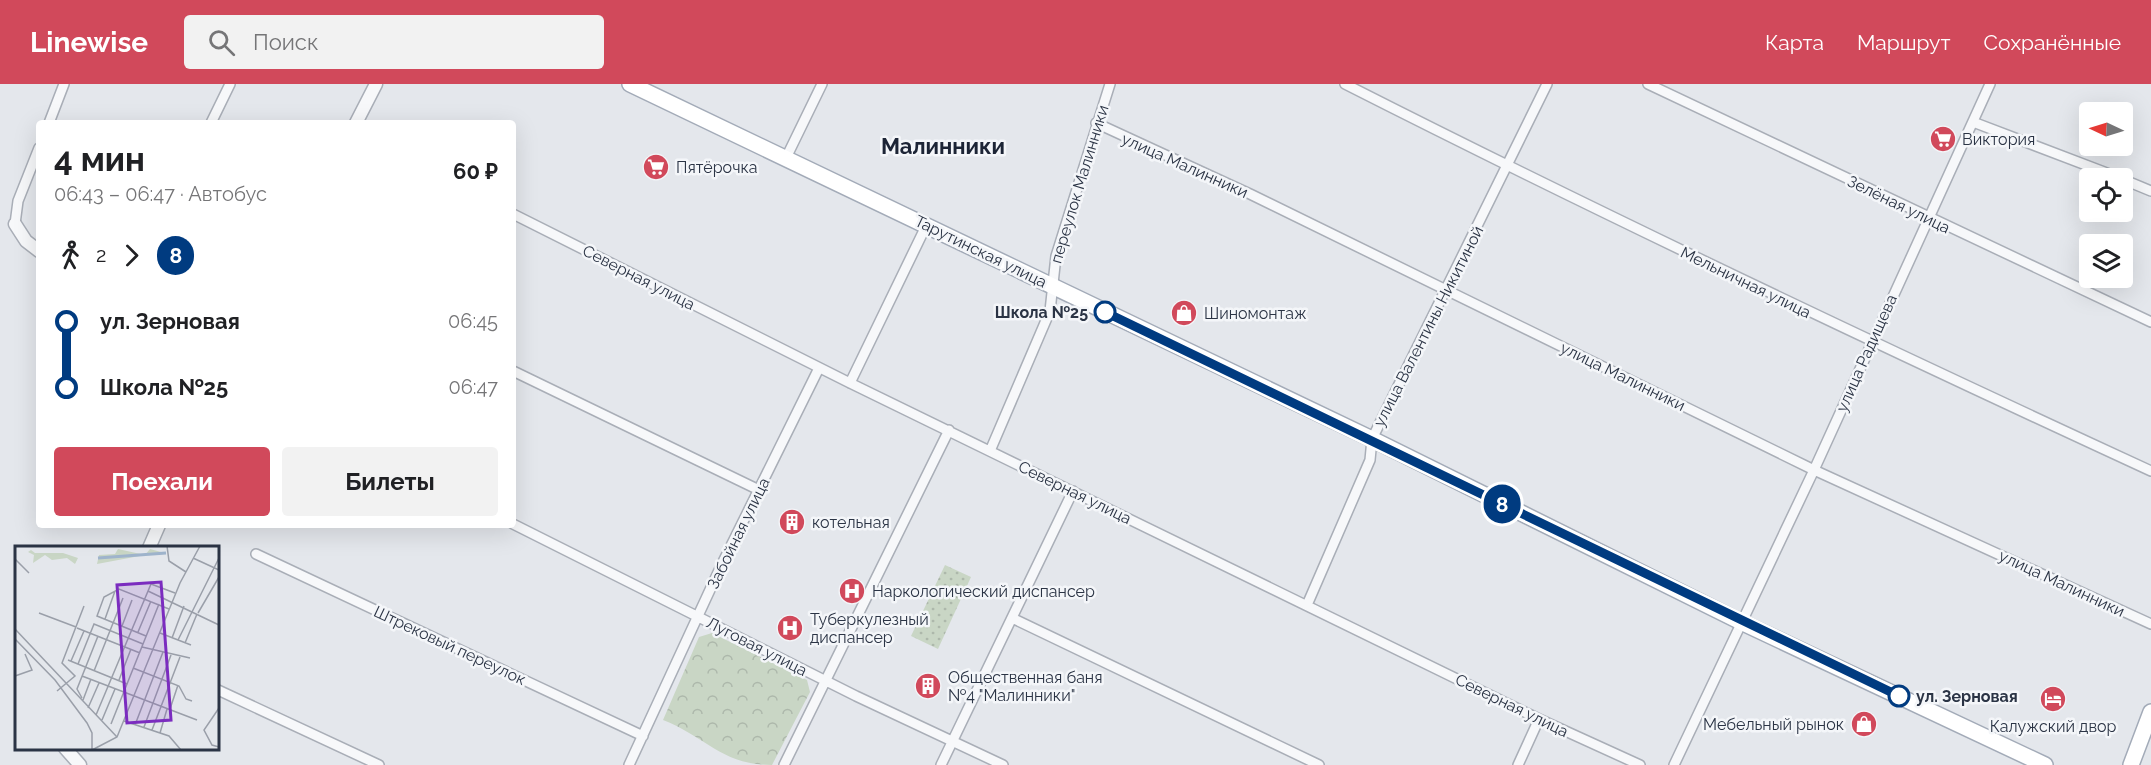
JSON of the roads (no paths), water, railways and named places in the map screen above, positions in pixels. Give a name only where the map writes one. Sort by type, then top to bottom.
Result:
[{"type":"main road","name":"Тарутинская улица","points":[[630,84],[927,224],[1372,439],[1743,623],[2045,765]]},
{"type":"main road","points":[[2131,765],[2151,712]]},
{"type":"street","points":[[50,120],[64,84]]},
{"type":"street","points":[[212,120],[230,84]]},
{"type":"street","points":[[358,120],[376,84]]},
{"type":"street","points":[[786,158],[822,84]]},
{"type":"street","name":"переулок Малинники","points":[[990,451],[1050,311],[1053,300],[1051,285],[1056,256],[1110,84]]},
{"type":"street","name":"Мельничная улица","points":[[1345,84],[1508,167],[1871,342],[2151,471]]},
{"type":"street","name":"улица Валентины Никитиной","points":[[1307,605],[1370,460],[1372,439],[1547,84]]},
{"type":"street","name":"Зелёная улица","points":[[1647,84],[2151,322]]},
{"type":"street","name":"улица Радищева","points":[[1674,765],[1743,623],[1927,218],[1974,122],[1986,85]]},
{"type":"street","points":[[1974,122],[2093,168]]},
{"type":"street","name":"улица Малинники","points":[[1096,123],[1447,289],[1814,470],[2151,624]]},
{"type":"street","points":[[36,156],[18,201],[15,224],[26,241],[36,249]]},
{"type":"street","points":[[2133,183],[2151,190]]},
{"type":"street","name":"Северная улица","points":[[516,216],[819,368],[1539,719],[1640,765]]},
{"type":"street","points":[[850,383],[927,224]]},
{"type":"street","name":"Забойная улица","points":[[629,765],[819,368]]},
{"type":"street","points":[[516,372],[759,490]]},
{"type":"street","points":[[784,765],[949,430]]},
{"type":"street","points":[[941,765],[1073,491]]},
{"type":"street","name":"Луговая улица","points":[[516,525],[825,681],[1003,765]]},
{"type":"street","points":[[150,546],[158,528]]},
{"type":"street","name":"Штрековый переулок","points":[[256,554],[643,736]]},
{"type":"street","points":[[1012,618],[1318,765]]},
{"type":"street","points":[[219,690],[379,765]]},
{"type":"street","points":[[1518,765],[1539,719]]},
{"type":"street","points":[[67,750],[80,765]]},
{"type":"place","name":"Виктория","points":[[1943,139]]},
{"type":"place","name":"Пятёрочка","points":[[656,167]]},
{"type":"place","name":"Школа №25","points":[[1105,312]]},
{"type":"place","name":"Шиномонтаж","points":[[1184,313]]},
{"type":"place","name":"котельная","points":[[792,522]]},
{"type":"place","name":"Наркологический диспансер","points":[[852,591]]},
{"type":"place","name":"Туберкулезный диспансер","points":[[790,628]]},
{"type":"place","name":"Общественная баня №4 \"Малинники\"","points":[[928,686]]},
{"type":"place","name":"ул. Зерновая","points":[[1899,696]]},
{"type":"place","name":"Калужский двор","points":[[2053,699]]},
{"type":"place","name":"Мебельный рынок","points":[[1864,724]]},
{"type":"district","name":"Малинники","points":[[943,146]]}]
